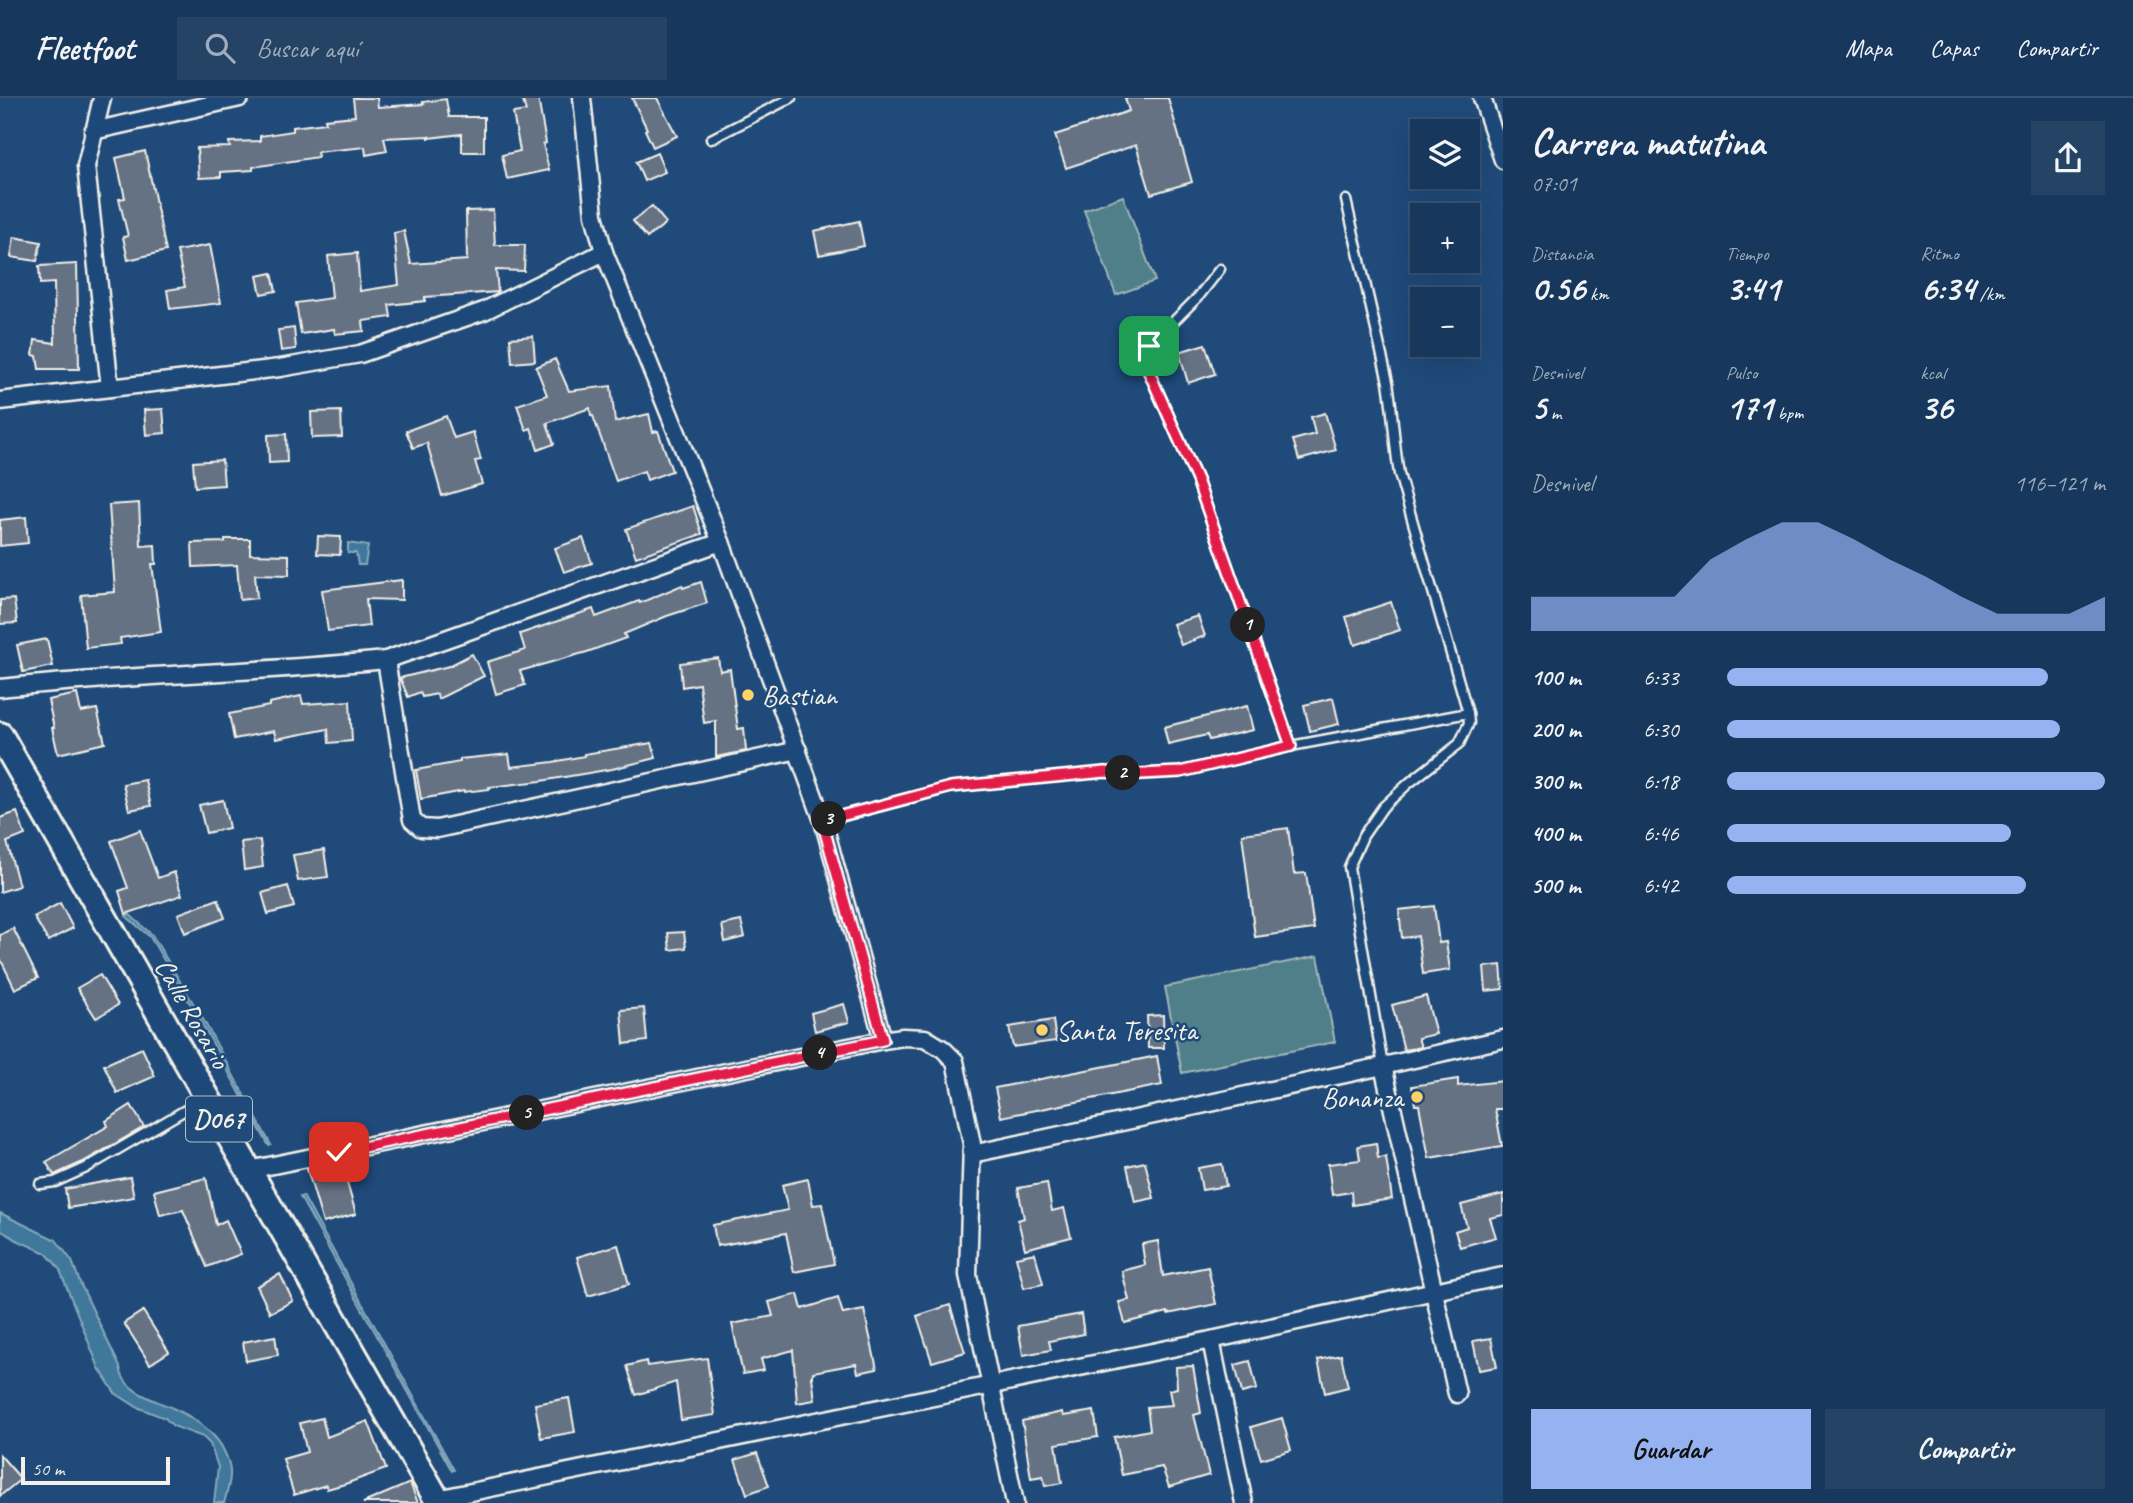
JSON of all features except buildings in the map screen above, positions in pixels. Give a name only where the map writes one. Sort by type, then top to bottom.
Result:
[{"type":"main road","name":"Calle Rosario","points":[[0,735],[438,1501]]},
{"type":"street","points":[[102,98],[86,166],[110,388]]},
{"type":"street","points":[[93,131],[240,98]]},
{"type":"street","points":[[582,98],[594,215],[604,252],[721,542],[798,750],[822,821],[883,1040]]},
{"type":"street","points":[[1482,98],[1503,160]]},
{"type":"street","points":[[0,401],[280,368],[360,354],[484,311],[604,252]]},
{"type":"street","points":[[0,688],[79,680],[330,666],[386,660],[721,542]]},
{"type":"street","points":[[386,660],[412,820],[421,828],[437,829],[798,750]]},
{"type":"street","points":[[249,1170],[883,1040],[925,1038],[943,1049],[955,1061],[972,1144],[968,1275],[1015,1503]]},
{"type":"street","points":[[972,1154],[1503,1039]]},
{"type":"street","points":[[1383,1066],[1457,1394]]},
{"type":"street","points":[[438,1501],[1211,1340],[1503,1276]]},
{"type":"street","points":[[1211,1340],[1244,1503]]},
{"type":"lane","points":[[711,139],[792,98]]},
{"type":"lane","points":[[1346,200],[1388,382],[1399,474],[1469,723],[1460,744],[1382,807],[1363,836],[1349,867],[1383,1066]]},
{"type":"lane","points":[[1220,269],[1199,296],[1149,346],[1145,363],[1197,480],[1291,746]]},
{"type":"lane","points":[[822,821],[951,787],[1093,773],[1180,772],[1291,746],[1468,713]]},
{"type":"lane","points":[[40,1184],[55,1182],[86,1168],[207,1098]]},
{"type":"green space","points":[[1123,196],[1155,281],[1116,295],[1084,210]]},
{"type":"green space","points":[[1318,956],[1335,1042],[1182,1073],[1165,987]]},
{"type":"water","points":[[348,543],[368,546],[365,565],[358,565],[356,553],[348,553]]},
{"type":"water","points":[[129,914],[152,935],[204,1021],[271,1145],[269,1146],[201,1022],[150,937],[126,916]]},
{"type":"water","points":[[303,1196],[454,1470],[452,1471],[300,1197]]},
{"type":"water","points":[[0,1213],[56,1240],[72,1261],[128,1384],[143,1395],[191,1417],[217,1439],[230,1467],[224,1503],[214,1503],[218,1467],[210,1444],[203,1437],[173,1426],[165,1418],[137,1407],[115,1393],[99,1368],[59,1268],[46,1253],[0,1230]]},
{"type":"place","name":"Bastian","points":[[748,695]]},
{"type":"place","name":"Santa Teresita","points":[[1042,1030]]},
{"type":"place","name":"Bonanza","points":[[1417,1097]]},
{"type":"route","points":[[339,1152],[883,1040],[822,821],[951,787],[1058,775],[1180,772],[1291,746],[1197,480],[1145,363],[1149,346]]}]
